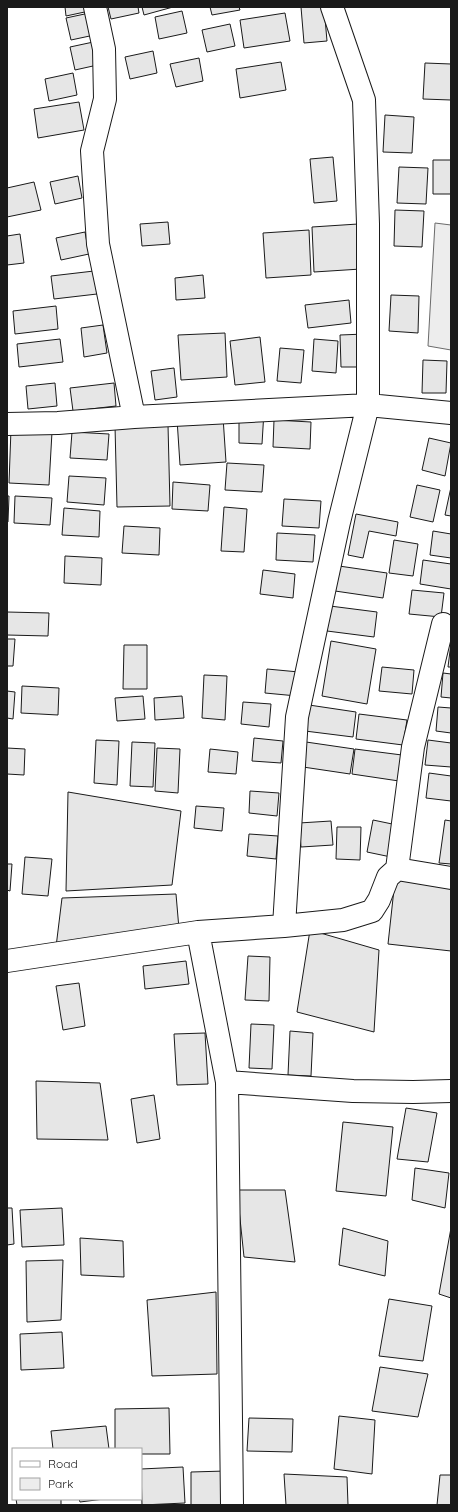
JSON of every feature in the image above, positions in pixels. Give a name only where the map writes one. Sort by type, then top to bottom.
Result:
[{"type":"street","points":[[95,7],[104,49],[105,92],[105,99],[92,151],[98,244],[134,417]]},
{"type":"street","points":[[284,926],[297,717],[338,522],[368,405],[368,224],[364,100],[332,7]]},
{"type":"street","points":[[7,424],[58,423],[134,417],[368,405],[451,413]]},
{"type":"street","points":[[7,961],[198,932],[343,920],[372,911],[379,900],[388,878],[397,869],[413,747],[444,624]]},
{"type":"street","points":[[397,869],[451,878]]},
{"type":"street","points":[[198,932],[227,1082],[232,1505]]},
{"type":"street","points":[[227,1082],[353,1091],[451,1091]]},
{"type":"green space","points":[[435,223],[451,225],[451,350],[428,346]]},
{"type":"building","points":[[65,7],[94,7],[94,10],[66,16]]},
{"type":"building","points":[[108,7],[138,7],[139,13],[111,19]]},
{"type":"building","points":[[142,7],[173,7],[144,15]]},
{"type":"building","points":[[210,7],[239,7],[240,10],[212,15]]},
{"type":"building","points":[[301,7],[324,7],[327,41],[304,43]]},
{"type":"building","points":[[182,11],[187,33],[159,39],[155,17]]},
{"type":"building","points":[[94,12],[99,34],[71,40],[66,18]]},
{"type":"building","points":[[285,13],[290,41],[244,48],[240,20]]},
{"type":"building","points":[[230,24],[235,46],[207,52],[202,30]]},
{"type":"building","points":[[98,41],[102,64],[75,70],[70,47]]},
{"type":"building","points":[[153,51],[157,73],[130,79],[125,57]]},
{"type":"building","points":[[199,58],[203,81],[176,87],[170,64]]},
{"type":"building","points":[[281,62],[286,90],[240,98],[236,69]]},
{"type":"building","points":[[425,63],[451,64],[451,100],[423,99]]},
{"type":"building","points":[[73,73],[77,95],[49,101],[45,79]]},
{"type":"building","points":[[79,102],[84,130],[38,138],[34,109]]},
{"type":"building","points":[[385,115],[414,117],[412,153],[383,152]]},
{"type":"building","points":[[333,157],[337,201],[314,203],[310,159]]},
{"type":"building","points":[[433,160],[451,160],[451,194],[433,194]]},
{"type":"building","points":[[399,167],[428,168],[426,204],[397,203]]},
{"type":"building","points":[[78,176],[82,198],[55,204],[50,182]]},
{"type":"building","points":[[34,182],[41,210],[7,217],[7,188]]},
{"type":"building","points":[[395,210],[424,211],[422,247],[394,246]]},
{"type":"building","points":[[168,222],[170,244],[142,246],[140,224]]},
{"type":"building","points":[[358,224],[361,269],[314,272],[312,227]]},
{"type":"building","points":[[309,230],[311,275],[266,278],[263,233]]},
{"type":"building","points":[[85,232],[89,254],[61,260],[56,238]]},
{"type":"building","points":[[20,234],[24,263],[7,265],[7,236]]},
{"type":"building","points":[[94,271],[97,294],[54,299],[51,276]]},
{"type":"building","points":[[203,275],[205,298],[176,300],[175,278]]},
{"type":"building","points":[[391,295],[419,296],[418,333],[389,331]]},
{"type":"building","points":[[349,300],[351,323],[308,328],[305,305]]},
{"type":"building","points":[[56,306],[58,329],[15,334],[13,311]]},
{"type":"building","points":[[103,325],[107,353],[84,357],[81,328]]},
{"type":"building","points":[[225,333],[227,377],[181,380],[178,335]]},
{"type":"building","points":[[365,334],[365,367],[341,367],[340,335]]},
{"type":"building","points":[[260,337],[265,382],[235,385],[230,341]]},
{"type":"building","points":[[60,339],[63,362],[19,367],[17,344]]},
{"type":"building","points":[[314,339],[338,341],[336,373],[312,371]]},
{"type":"building","points":[[280,348],[304,350],[301,383],[277,381]]},
{"type":"building","points":[[423,360],[447,361],[446,393],[422,393]]},
{"type":"building","points":[[174,368],[177,397],[155,400],[151,371]]},
{"type":"building","points":[[55,383],[57,406],[28,409],[26,386]]},
{"type":"building","points":[[114,383],[116,406],[73,411],[70,388]]},
{"type":"building","points":[[239,410],[264,411],[262,444],[239,443]]},
{"type":"building","points":[[223,417],[226,462],[180,465],[177,419]]},
{"type":"building","points":[[274,420],[311,422],[310,449],[273,447]]},
{"type":"building","points":[[168,425],[170,506],[117,507],[115,426]]},
{"type":"building","points":[[11,429],[52,432],[49,485],[9,483]]},
{"type":"building","points":[[72,432],[109,434],[107,460],[70,458]]},
{"type":"building","points":[[429,438],[451,443],[445,476],[422,470]]},
{"type":"building","points":[[227,463],[264,465],[262,492],[225,490]]},
{"type":"building","points":[[69,476],[106,478],[104,505],[67,502]]},
{"type":"building","points":[[173,482],[210,485],[208,511],[172,509]]},
{"type":"building","points":[[417,485],[440,490],[433,522],[410,517]]},
{"type":"building","points":[[451,487],[451,516],[445,515]]},
{"type":"building","points":[[7,496],[9,496],[8,522],[7,522]]},
{"type":"building","points":[[15,496],[52,498],[50,525],[14,523]]},
{"type":"building","points":[[284,499],[321,501],[319,528],[282,526]]},
{"type":"building","points":[[224,507],[247,509],[244,552],[221,551]]},
{"type":"building","points":[[64,508],[100,511],[99,537],[62,535]]},
{"type":"building","points":[[356,514],[398,522],[396,536],[369,531],[363,558],[348,555]]},
{"type":"building","points":[[124,526],[160,528],[159,555],[122,553]]},
{"type":"building","points":[[433,531],[451,534],[451,558],[430,555]]},
{"type":"building","points":[[277,533],[315,535],[313,562],[276,560]]},
{"type":"building","points":[[394,540],[418,544],[413,576],[389,573]]},
{"type":"building","points":[[65,556],[102,558],[101,585],[64,583]]},
{"type":"building","points":[[423,560],[451,564],[451,589],[420,584]]},
{"type":"building","points":[[339,566],[387,573],[383,598],[335,591]]},
{"type":"building","points":[[263,570],[295,574],[293,598],[260,594]]},
{"type":"building","points":[[412,590],[444,593],[441,617],[409,614]]},
{"type":"building","points":[[330,606],[377,612],[374,637],[327,631]]},
{"type":"building","points":[[7,612],[49,613],[48,636],[7,635]]},
{"type":"building","points":[[7,639],[15,639],[13,666],[7,666]]},
{"type":"building","points":[[331,641],[376,649],[367,704],[322,696]]},
{"type":"building","points":[[451,643],[451,667],[448,667]]},
{"type":"building","points":[[124,645],[147,645],[147,689],[123,689]]},
{"type":"building","points":[[382,667],[414,670],[412,694],[379,691]]},
{"type":"building","points":[[267,669],[299,672],[297,696],[265,693]]},
{"type":"building","points":[[443,673],[451,674],[451,698],[441,697]]},
{"type":"building","points":[[204,675],[227,676],[225,720],[202,718]]},
{"type":"building","points":[[22,686],[59,688],[58,715],[21,713]]},
{"type":"building","points":[[7,691],[15,692],[13,719],[7,718]]},
{"type":"building","points":[[143,696],[145,719],[117,721],[115,698]]},
{"type":"building","points":[[182,696],[184,718],[155,720],[154,698]]},
{"type":"building","points":[[243,702],[271,704],[269,727],[241,724]]},
{"type":"building","points":[[309,705],[356,712],[353,737],[305,731]]},
{"type":"building","points":[[438,707],[451,708],[451,733],[436,731]]},
{"type":"building","points":[[359,714],[407,720],[403,745],[356,739]]},
{"type":"building","points":[[254,738],[283,741],[281,763],[252,761]]},
{"type":"building","points":[[96,740],[119,741],[117,785],[94,783]]},
{"type":"building","points":[[428,740],[451,743],[451,767],[425,765]]},
{"type":"building","points":[[132,742],[155,743],[153,787],[130,786]]},
{"type":"building","points":[[306,742],[354,749],[350,774],[303,767]]},
{"type":"building","points":[[7,748],[25,749],[24,775],[7,774]]},
{"type":"building","points":[[157,748],[180,749],[178,793],[155,791]]},
{"type":"building","points":[[210,749],[238,752],[236,774],[208,772]]},
{"type":"building","points":[[355,749],[402,755],[399,781],[352,774]]},
{"type":"building","points":[[429,773],[451,776],[451,801],[426,798]]},
{"type":"building","points":[[250,791],[279,793],[277,816],[249,813]]},
{"type":"building","points":[[68,792],[181,811],[172,885],[66,891]]},
{"type":"building","points":[[196,806],[224,808],[222,831],[194,828]]},
{"type":"building","points":[[373,820],[397,825],[391,857],[367,852]]},
{"type":"building","points":[[445,820],[451,821],[451,864],[439,863]]},
{"type":"building","points":[[331,821],[333,845],[301,847],[299,823]]},
{"type":"building","points":[[337,827],[361,827],[360,860],[336,859]]},
{"type":"building","points":[[249,834],[278,836],[276,859],[247,856]]},
{"type":"building","points":[[25,857],[52,859],[48,896],[22,894]]},
{"type":"building","points":[[7,864],[12,864],[10,891],[7,890]]},
{"type":"building","points":[[395,880],[451,886],[451,951],[388,944]]},
{"type":"building","points":[[176,894],[179,929],[56,947],[62,898]]},
{"type":"building","points":[[310,930],[379,950],[374,1032],[297,1012]]},
{"type":"building","points":[[248,956],[270,957],[269,1001],[245,1000]]},
{"type":"building","points":[[186,961],[189,984],[145,989],[143,966]]},
{"type":"building","points":[[79,983],[85,1026],[63,1030],[56,986]]},
{"type":"building","points":[[251,1024],[274,1025],[272,1069],[249,1068]]},
{"type":"building","points":[[290,1031],[313,1033],[311,1076],[288,1075]]},
{"type":"building","points":[[205,1033],[208,1084],[177,1085],[174,1034]]},
{"type":"building","points":[[36,1081],[100,1083],[108,1140],[37,1139]]},
{"type":"building","points":[[154,1095],[160,1139],[137,1143],[131,1099]]},
{"type":"building","points":[[406,1108],[437,1113],[428,1162],[397,1159]]},
{"type":"building","points":[[343,1122],[393,1127],[386,1196],[336,1191]]},
{"type":"building","points":[[415,1168],[449,1173],[445,1208],[412,1200]]},
{"type":"building","points":[[237,1190],[285,1190],[295,1262],[244,1257]]},
{"type":"building","points":[[7,1208],[12,1208],[14,1244],[7,1245]]},
{"type":"building","points":[[62,1208],[64,1245],[22,1247],[20,1210]]},
{"type":"building","points":[[343,1228],[388,1241],[385,1276],[339,1265]]},
{"type":"building","points":[[451,1228],[451,1298],[439,1294]]},
{"type":"building","points":[[80,1238],[123,1241],[124,1277],[81,1275]]},
{"type":"building","points":[[63,1260],[61,1320],[27,1322],[26,1261]]},
{"type":"building","points":[[216,1292],[217,1374],[152,1376],[147,1300]]},
{"type":"building","points":[[389,1299],[432,1306],[423,1361],[379,1356]]},
{"type":"building","points":[[62,1332],[64,1368],[21,1370],[20,1334]]},
{"type":"building","points":[[380,1367],[428,1374],[418,1417],[372,1411]]},
{"type":"building","points":[[169,1408],[170,1454],[142,1454],[142,1448],[115,1448],[115,1409]]},
{"type":"building","points":[[339,1416],[375,1420],[372,1474],[334,1469]]},
{"type":"building","points":[[249,1418],[293,1419],[292,1452],[247,1451]]},
{"type":"building","points":[[106,1426],[109,1448],[53,1448],[51,1431]]},
{"type":"building","points":[[183,1467],[185,1503],[142,1505],[142,1469]]},
{"type":"building","points":[[226,1471],[227,1505],[191,1505],[191,1472]]},
{"type":"building","points":[[284,1474],[347,1477],[348,1505],[286,1505]]},
{"type":"building","points":[[440,1475],[451,1475],[451,1505],[437,1505]]},
{"type":"building","points":[[16,1500],[61,1500],[61,1505],[17,1505]]},
{"type":"building","points":[[79,1500],[96,1500],[80,1502]]}]
